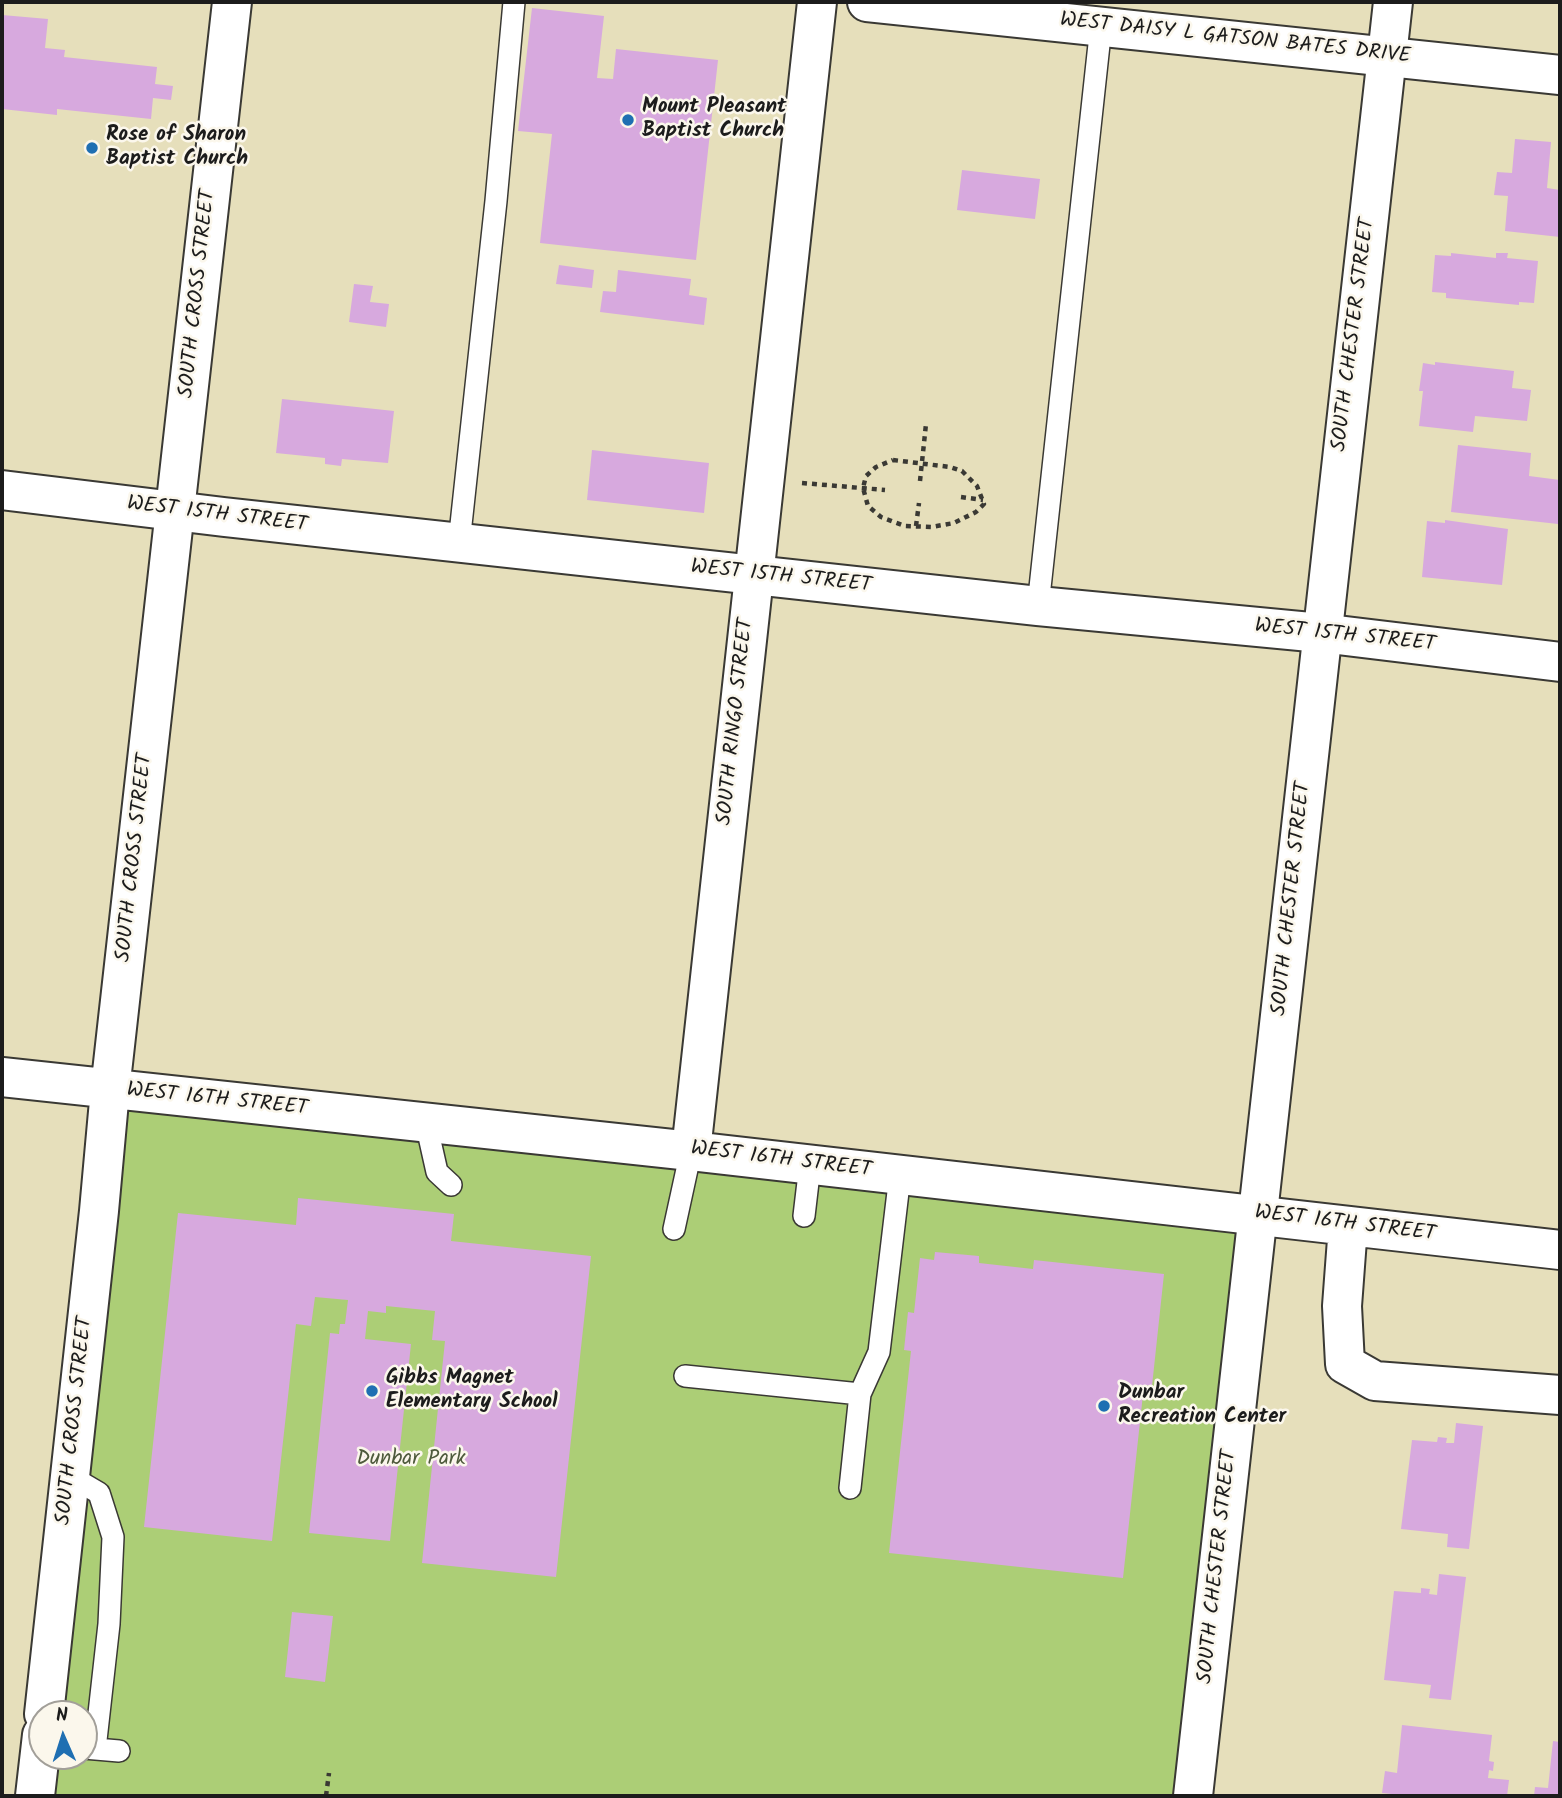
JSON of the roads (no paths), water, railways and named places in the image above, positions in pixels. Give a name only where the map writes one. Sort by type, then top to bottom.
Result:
[{"type":"street","name":"SOUTH CROSS STREET","points":[[46,1700],[110,1090],[232,2]]},
{"type":"street","name":"SOUTH RINGO STREET","points":[[691,1151],[817,2]]},
{"type":"street","name":"WEST DAISY L GATSON BATES DRIVE","points":[[867,2],[1560,75]]},
{"type":"street","name":"SOUTH CHESTER STREET","points":[[1194,1796],[1393,2]]},
{"type":"street","name":"WEST 15TH STREET","points":[[2,490],[175,512],[1038,606],[1321,633],[1560,662]]},
{"type":"street","name":"WEST 16TH STREET","points":[[2,1077],[1259,1214],[1348,1227],[1560,1250]]},
{"type":"street","points":[[1348,1227],[1342,1306],[1345,1364],[1376,1381],[1560,1395]]},
{"type":"street","points":[[35,1796],[38,1770]]},
{"type":"lane","points":[[459,543],[496,201],[514,2]]},
{"type":"lane","points":[[1038,606],[1101,26]]},
{"type":"lane","points":[[426,1123],[436,1172],[451,1185]]},
{"type":"lane","points":[[674,1229],[691,1151]]},
{"type":"lane","points":[[804,1216],[810,1165]]},
{"type":"lane","points":[[850,1488],[860,1394],[879,1352],[900,1175]]},
{"type":"lane","points":[[685,1376],[860,1394]]},
{"type":"lane","points":[[70,1476],[99,1493],[113,1537],[109,1624],[97,1700]]},
{"type":"lane","points":[[98,1749],[119,1751]]},
{"type":"place","name":"Mount Pleasant Baptist Church","points":[[628,120]]},
{"type":"place","name":"Rose of Sharon Baptist Church","points":[[92,148]]},
{"type":"place","name":"Gibbs Magnet Elementary School","points":[[372,1391]]},
{"type":"place","name":"Dunbar Recreation Center","points":[[1104,1406]]},
{"type":"park label","name":"Dunbar Park","points":[[411,1460]]}]
